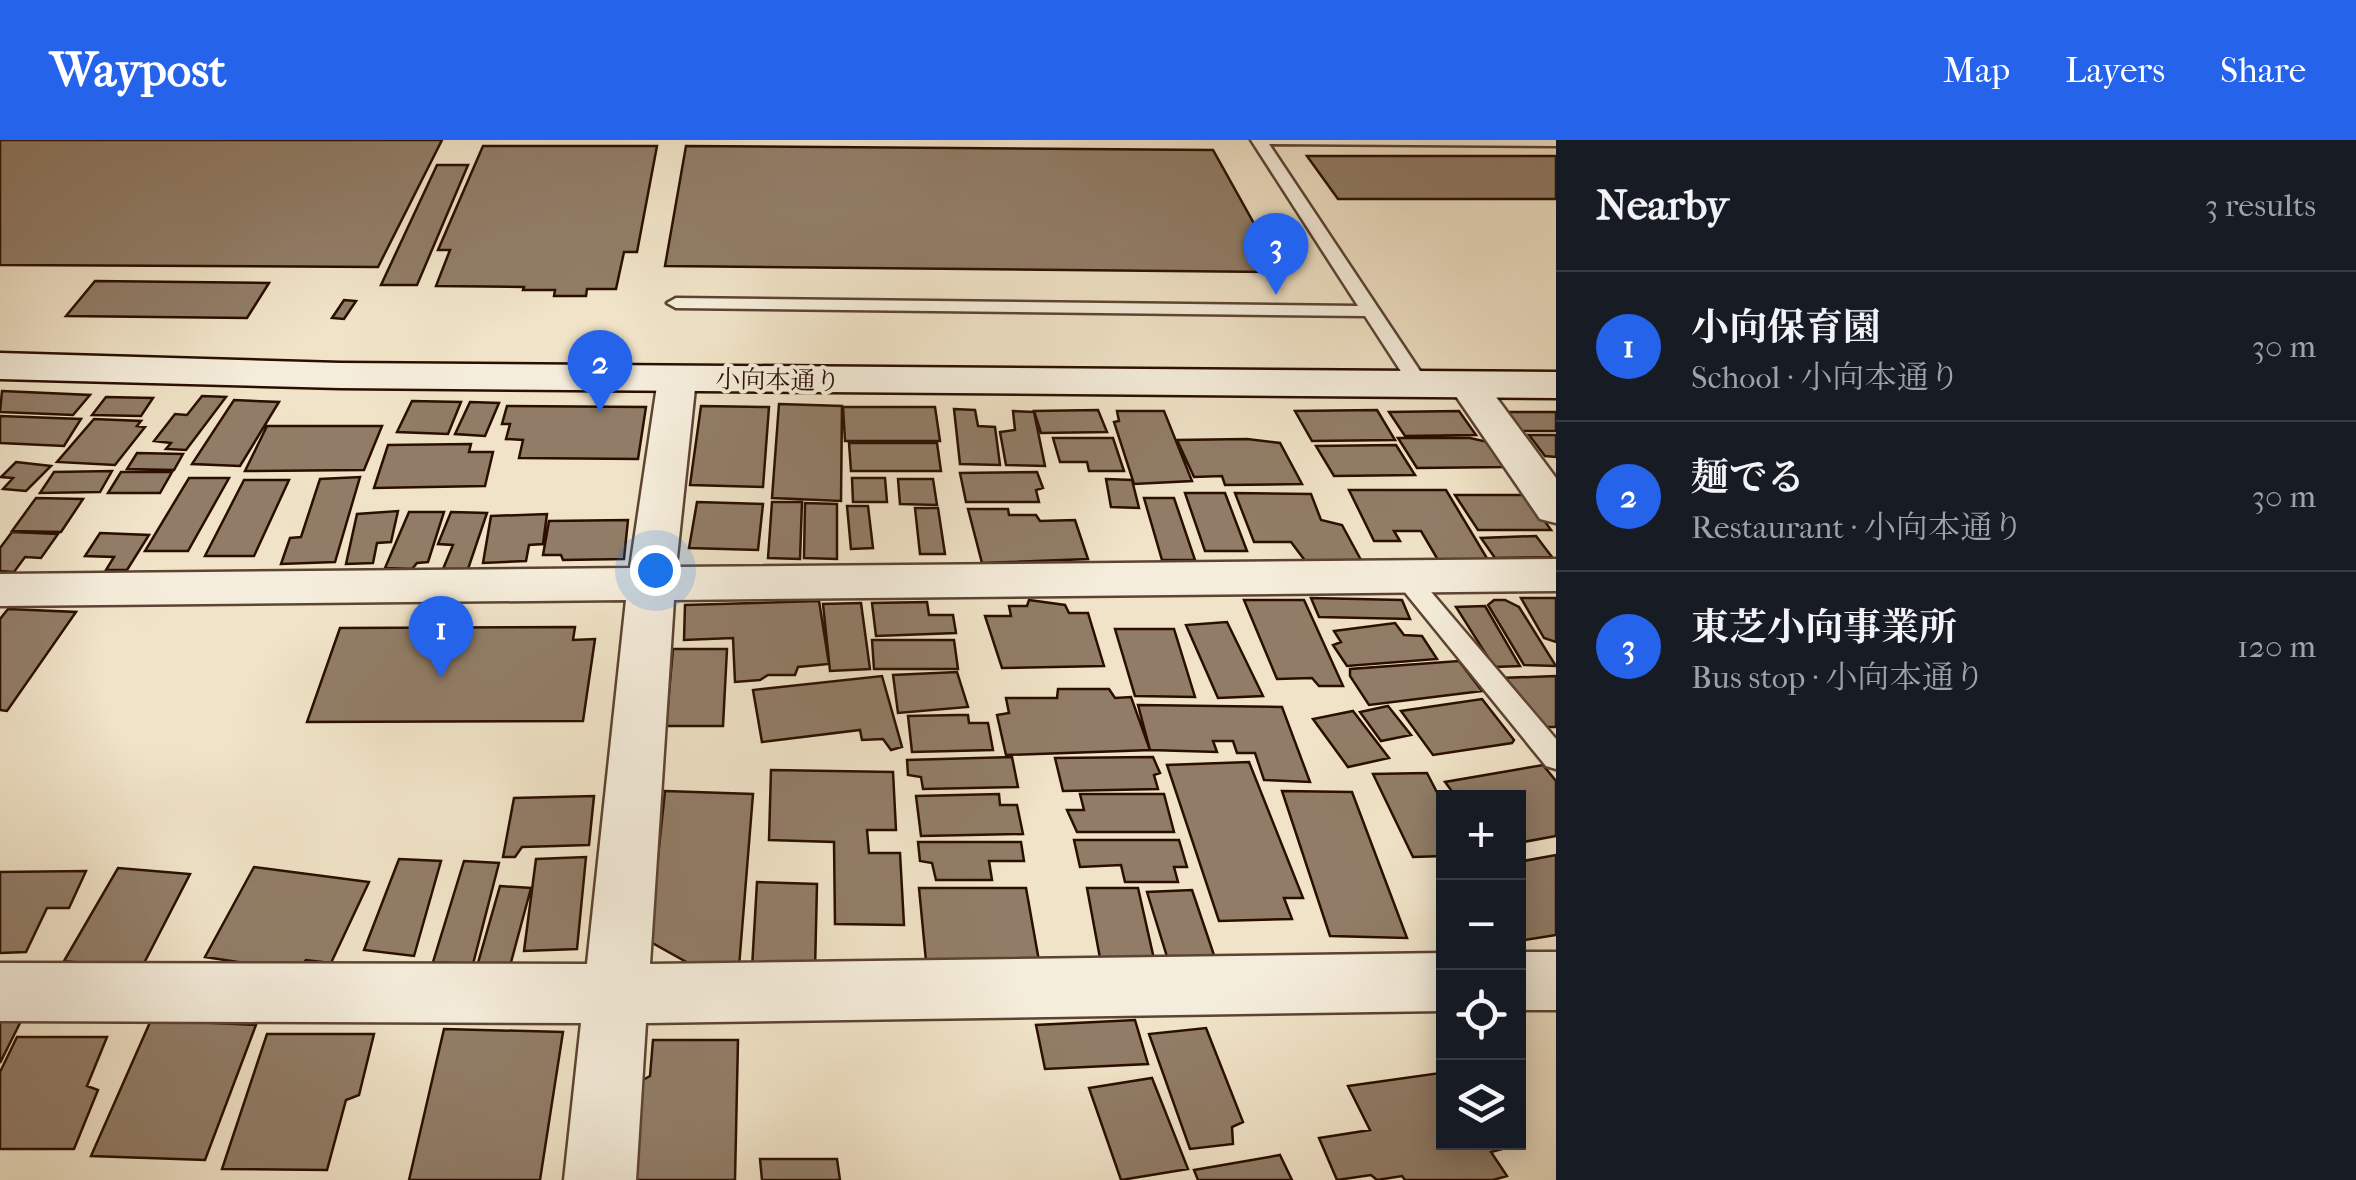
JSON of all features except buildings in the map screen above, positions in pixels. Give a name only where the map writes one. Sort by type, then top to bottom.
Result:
[{"type":"street","name":"小向本通り","points":[[0,366],[323,378],[677,378],[1126,387],[1556,385]]},
{"type":"street","points":[[600,1180],[651,586],[677,378]]},
{"type":"street","points":[[1468,386],[1556,509]]},
{"type":"street","points":[[0,590],[1556,576]]},
{"type":"street","points":[[1526,981],[1556,980]]},
{"type":"street","points":[[0,992],[617,994],[1436,982]]},
{"type":"lane","points":[[1259,141],[1556,142]]},
{"type":"lane","points":[[1259,141],[1420,386]]},
{"type":"lane","points":[[676,303],[1369,311]]},
{"type":"lane","points":[[1407,579],[1556,758]]},
{"type":"place","name":"東芝小向事業所","points":[[1276,295]]},
{"type":"place","name":"麺でる","points":[[600,412]]},
{"type":"place","name":"小向保育園","points":[[441,678]]}]
